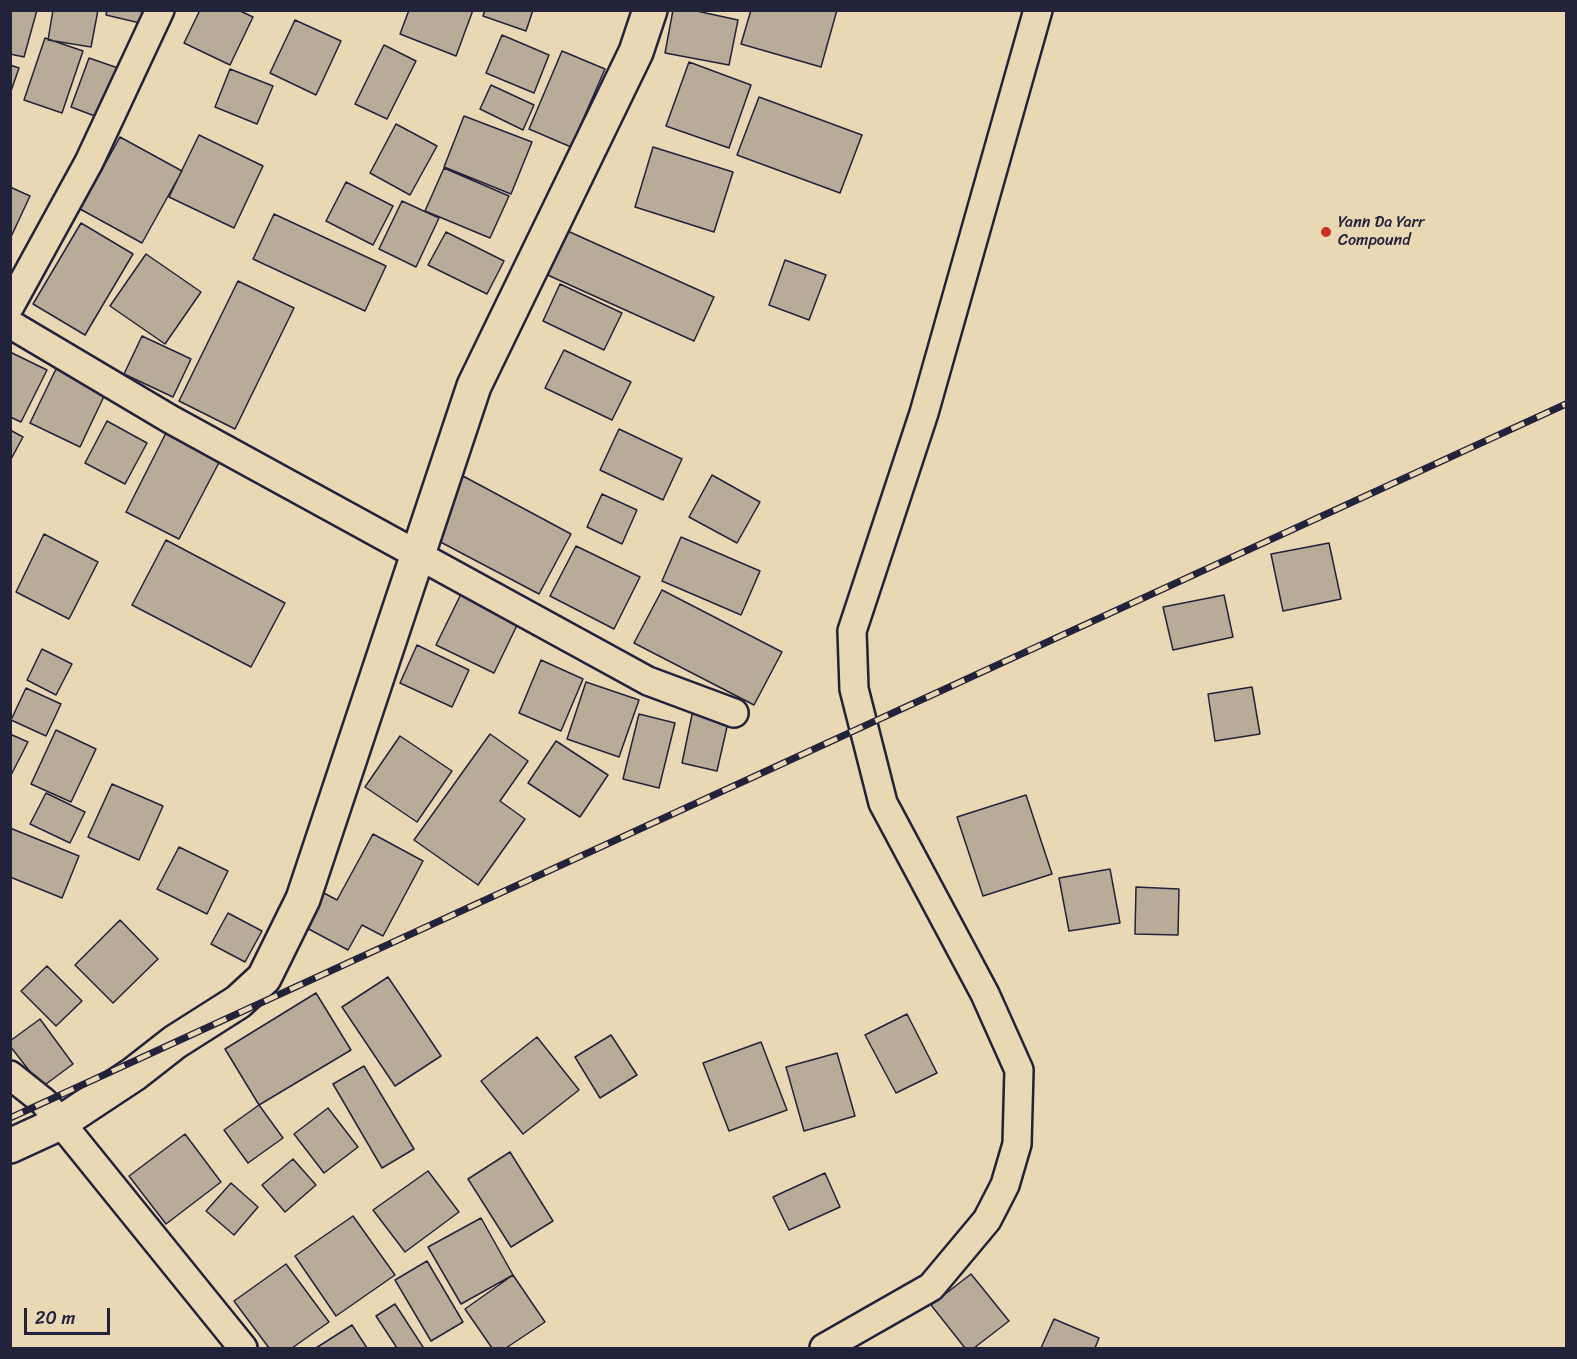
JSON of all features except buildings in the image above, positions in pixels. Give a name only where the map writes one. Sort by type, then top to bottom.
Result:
[{"type":"street","points":[[10,306],[89,162],[160,10]]},
{"type":"street","points":[[10,1146],[60,1123],[134,1074],[175,1042],[238,1002],[264,978],[303,899],[474,386],[636,52],[650,10]]},
{"type":"street","points":[[824,1348],[931,1287],[987,1220],[1005,1185],[1017,1144],[1019,1070],[985,994],[883,803],[854,689],[852,631],[924,413],[1038,10]]},
{"type":"street","points":[[10,324],[170,419],[648,681],[734,714]]},
{"type":"street","points":[[10,1075],[44,1102],[243,1348]]},
{"type":"railway","points":[[10,1118],[1566,404]]},
{"type":"place","name":"Yann Da Yarr Compound","points":[[1326,232]]}]
